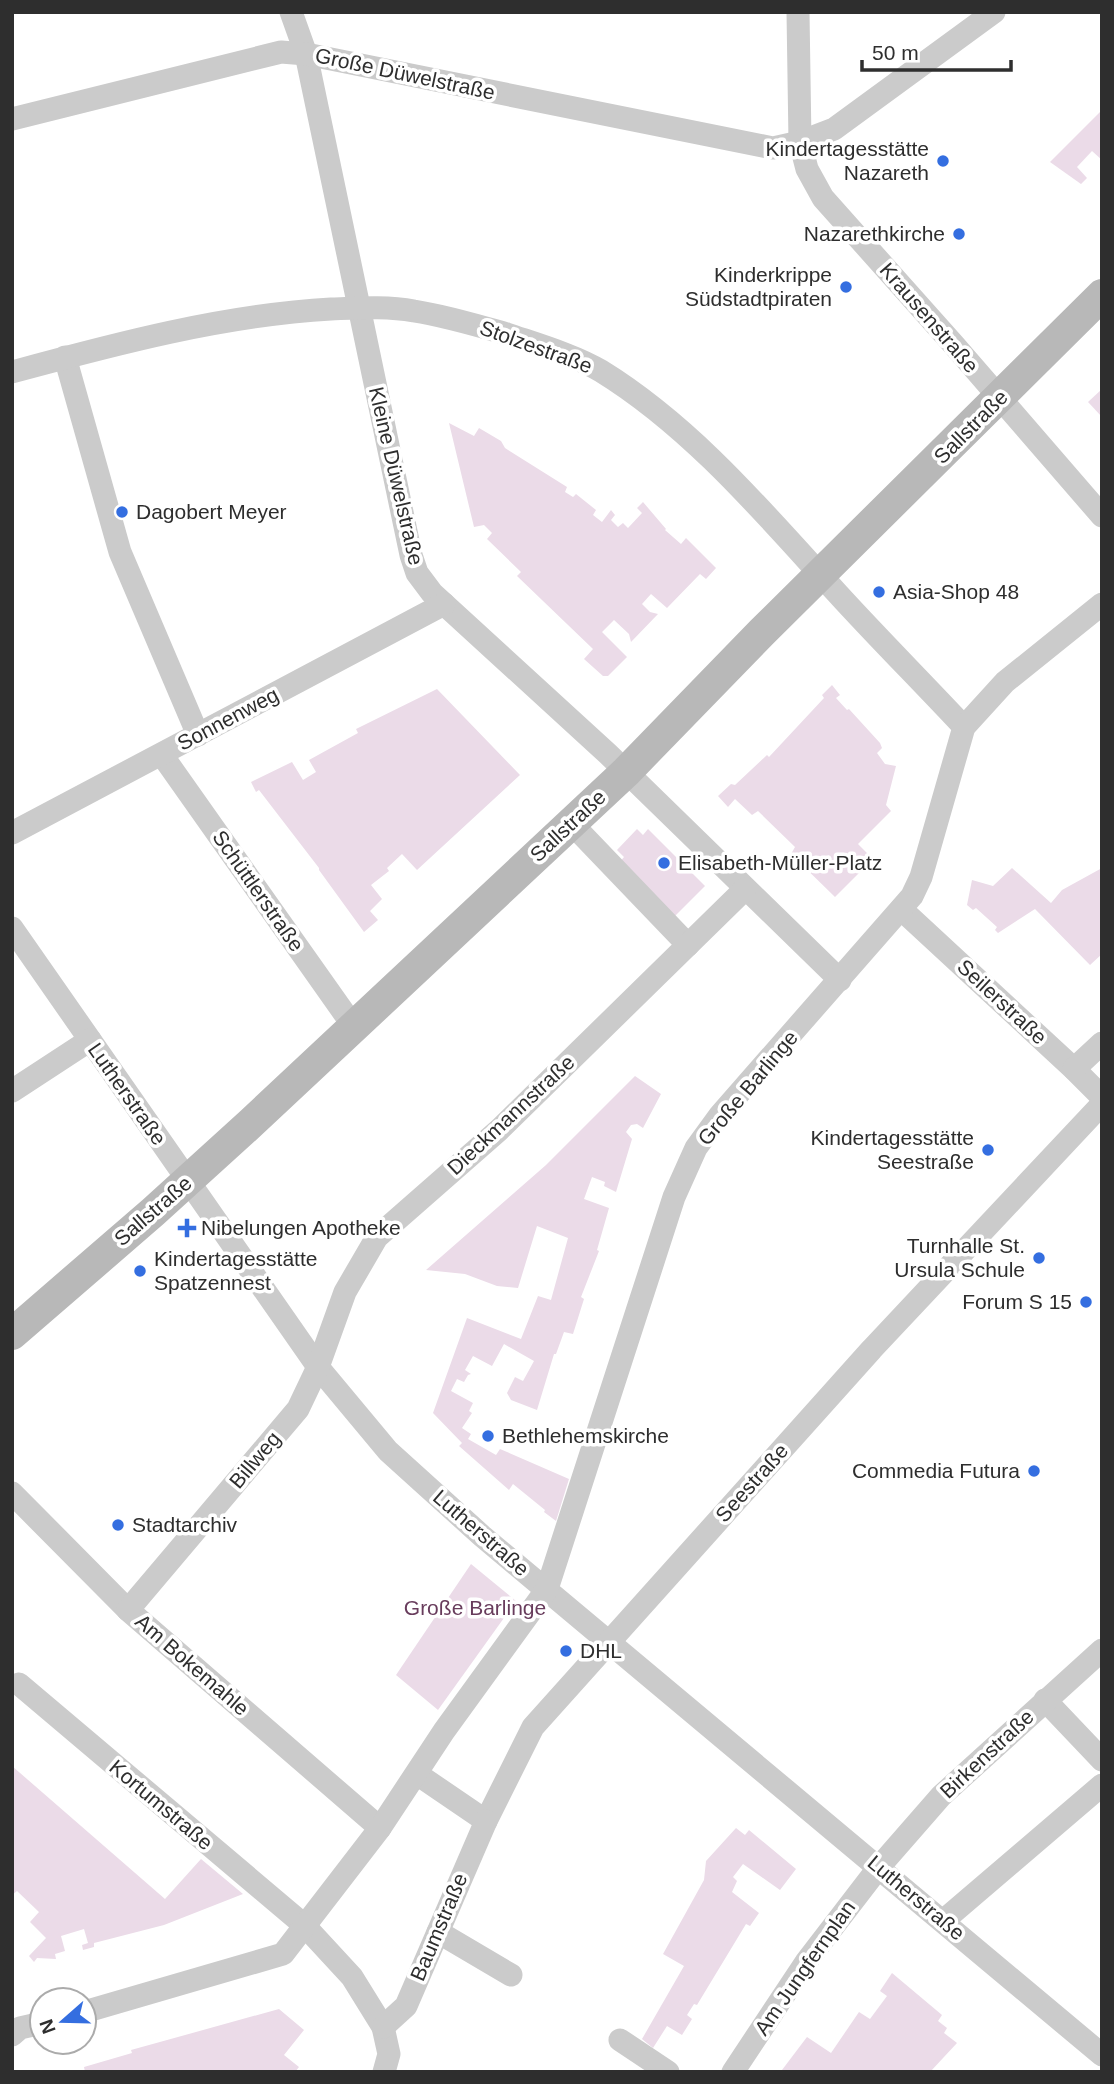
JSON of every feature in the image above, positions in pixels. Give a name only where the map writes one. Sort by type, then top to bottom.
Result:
[{"type":"street","name":"Kleine Düwelstraße","points":[[290,12],[306,54],[411,555],[417,573],[432,593],[626,772],[840,980]]},
{"type":"street","name":"Krausenstraße","points":[[798,12],[800,142],[807,169],[823,198],[1102,516]]},
{"type":"street","name":"Große Düwelstraße","points":[[12,119],[281,52],[306,54],[773,148],[800,142],[834,129],[994,12]]},
{"type":"street","name":"Sallstraße","points":[[12,1334],[188,1180],[626,772],[1102,295]]},
{"type":"street","name":"Stolzestraße","points":[[12,372],[65,357],[199,327],[284,312],[359,308],[412,310],[466,322],[535,343],[599,370],[657,411],[710,459],[802,553],[964,727]]},
{"type":"street","points":[[65,357],[120,552],[198,735]]},
{"type":"street","name":"Sonnenweg","points":[[12,833],[444,604]]},
{"type":"street","name":"Große Barlinge","points":[[98,2008],[283,1954],[380,1828],[444,1731],[547,1589],[684,1171],[696,1149],[720,1115],[912,896],[921,877],[964,727],[1005,682],[1102,604]]},
{"type":"street","name":"Schüttlerstraße","points":[[162,755],[354,1027]]},
{"type":"street","points":[[571,823],[688,945]]},
{"type":"street","name":"Dieckmannstraße","points":[[317,1367],[345,1292],[377,1237],[499,1130],[745,890]]},
{"type":"street","name":"Seilerstraße","points":[[901,909],[1102,1097]]},
{"type":"street","name":"Lutherstraße","points":[[12,928],[317,1367],[388,1451],[482,1536],[1102,2055]]},
{"type":"street","points":[[12,1091],[90,1040]]},
{"type":"street","points":[[1074,1069],[1102,1043]]},
{"type":"street","name":"Seestraße","points":[[486,1821],[533,1727],[881,1339],[1102,1104]]},
{"type":"street","name":"Billweg","points":[[128,1610],[298,1409],[317,1367]]},
{"type":"street","name":"Am Bokemahle","points":[[12,1493],[128,1610],[380,1828]]},
{"type":"street","name":"Birkenstraße","points":[[879,1867],[941,1796],[1102,1650]]},
{"type":"street","name":"Kortumstraße","points":[[19,1684],[304,1925]]},
{"type":"street","points":[[1045,1700],[1102,1760]]},
{"type":"street","points":[[417,1774],[486,1821]]},
{"type":"street","points":[[943,1921],[1102,1785]]},
{"type":"street","name":"Baumstraße","points":[[383,2026],[405,2006],[486,1821]]},
{"type":"street","name":"Am Jungfernplan","points":[[733,2072],[806,1962],[879,1867]]},
{"type":"street","points":[[304,1925],[352,1977],[383,2026],[389,2054],[384,2072]]},
{"type":"street","points":[[438,1932],[511,1975]]},
{"type":"street","points":[[620,2040],[668,2072]]},
{"type":"green space","points":[[1102,110],[1102,160],[1092,151],[1077,167],[1087,178],[1081,184],[1050,162]]},
{"type":"green space","points":[[1102,389],[1102,417],[1088,402]]},
{"type":"green space","points":[[449,423],[474,436],[479,428],[501,441],[505,448],[567,487],[565,492],[573,497],[576,494],[596,510],[593,515],[602,522],[611,510],[615,515],[611,520],[618,527],[623,523],[628,528],[642,513],[637,508],[643,502],[665,530],[681,544],[686,538],[716,568],[706,579],[700,574],[667,608],[651,594],[642,604],[650,612],[658,614],[631,642],[629,634],[614,620],[602,632],[627,657],[608,676],[603,676],[584,659],[593,649],[517,576],[521,572],[487,539],[492,533],[484,525],[474,527]]},
{"type":"green space","points":[[832,685],[840,695],[836,698],[880,743],[882,748],[877,753],[885,764],[896,766],[886,805],[891,811],[858,844],[873,859],[835,897],[791,854],[795,847],[758,811],[752,815],[735,799],[728,807],[718,796],[731,784],[735,785],[767,755],[769,757],[824,698],[822,695]]},
{"type":"green space","points":[[437,689],[520,775],[417,870],[402,854],[387,868],[389,871],[371,885],[382,899],[370,911],[378,920],[364,932],[319,868],[259,790],[256,792],[251,782],[292,762],[303,780],[316,772],[309,760],[358,733],[356,729]]},
{"type":"green space","points":[[637,829],[643,835],[648,829],[705,886],[673,918],[619,863],[624,857],[617,850]]},
{"type":"green space","points":[[1012,868],[1051,903],[1062,890],[1102,868],[1102,954],[1090,965],[1035,909],[998,933],[995,930],[997,927],[976,908],[973,910],[967,905],[972,880],[993,886]]},
{"type":"green space","points":[[635,1076],[661,1094],[643,1128],[637,1124],[631,1125],[626,1132],[632,1139],[616,1192],[604,1186],[605,1182],[592,1177],[584,1199],[609,1208],[597,1250],[599,1251],[581,1297],[584,1299],[573,1334],[564,1332],[554,1354],[537,1410],[511,1400],[507,1393],[515,1377],[523,1381],[534,1361],[504,1344],[492,1366],[473,1356],[465,1370],[471,1374],[464,1382],[457,1379],[451,1391],[473,1403],[469,1411],[472,1413],[462,1428],[471,1434],[468,1439],[496,1455],[500,1449],[569,1479],[556,1521],[513,1484],[509,1490],[459,1446],[462,1443],[433,1413],[467,1318],[521,1339],[538,1296],[551,1300],[568,1238],[537,1226],[518,1288],[497,1286],[465,1274],[426,1270],[546,1165]]},
{"type":"green space","name":"Große Barlinge","points":[[471,1564],[516,1601],[438,1710],[396,1675]]},
{"type":"green space","points":[[12,1766],[165,1899],[201,1859],[243,1894],[164,1925],[94,1943],[94,1947],[83,1950],[82,1945],[88,1943],[84,1929],[61,1936],[65,1951],[55,1954],[56,1959],[37,1958],[34,1962],[29,1956],[46,1938],[30,1922],[39,1912],[17,1891],[12,1895]]},
{"type":"green space","points":[[736,1828],[745,1835],[749,1830],[796,1869],[780,1890],[743,1864],[733,1877],[737,1881],[732,1892],[759,1913],[750,1926],[746,1924],[697,2005],[694,2004],[687,2015],[692,2019],[682,2035],[667,2026],[653,2048],[642,2039],[684,1966],[663,1954],[704,1880],[706,1861]]},
{"type":"green space","points":[[892,1973],[942,2015],[938,2021],[947,2028],[944,2033],[957,2043],[930,2072],[782,2070],[807,2037],[831,2053],[859,2012],[870,2019],[887,1996],[880,1991]]},
{"type":"green space","points":[[279,2009],[304,2030],[284,2055],[299,2067],[295,2072],[85,2072],[84,2067],[132,2053],[131,2050]]},
{"type":"place","name":"Kindertagesstätte Nazareth","points":[[943,161]]},
{"type":"place","name":"Nazarethkirche","points":[[959,234]]},
{"type":"place","name":"Kinderkrippe Südstadtpiraten","points":[[846,287]]},
{"type":"place","name":"Dagobert Meyer","points":[[122,512]]},
{"type":"place","name":"Asia-Shop 48","points":[[879,592]]},
{"type":"place","name":"Elisabeth-Müller-Platz","points":[[664,863]]},
{"type":"place","name":"Kindertagesstätte Seestraße","points":[[988,1150]]},
{"type":"place","name":"Nibelungen Apotheke","points":[[187,1228]]},
{"type":"place","name":"Turnhalle St. Ursula Schule","points":[[1039,1258]]},
{"type":"place","name":"Kindertagesstätte Spatzennest","points":[[140,1271]]},
{"type":"place","name":"Forum S 15","points":[[1086,1302]]},
{"type":"place","name":"Bethlehemskirche","points":[[488,1436]]},
{"type":"place","name":"Commedia Futura","points":[[1034,1471]]},
{"type":"place","name":"Stadtarchiv","points":[[118,1525]]},
{"type":"place","name":"DHL","points":[[566,1651]]}]
